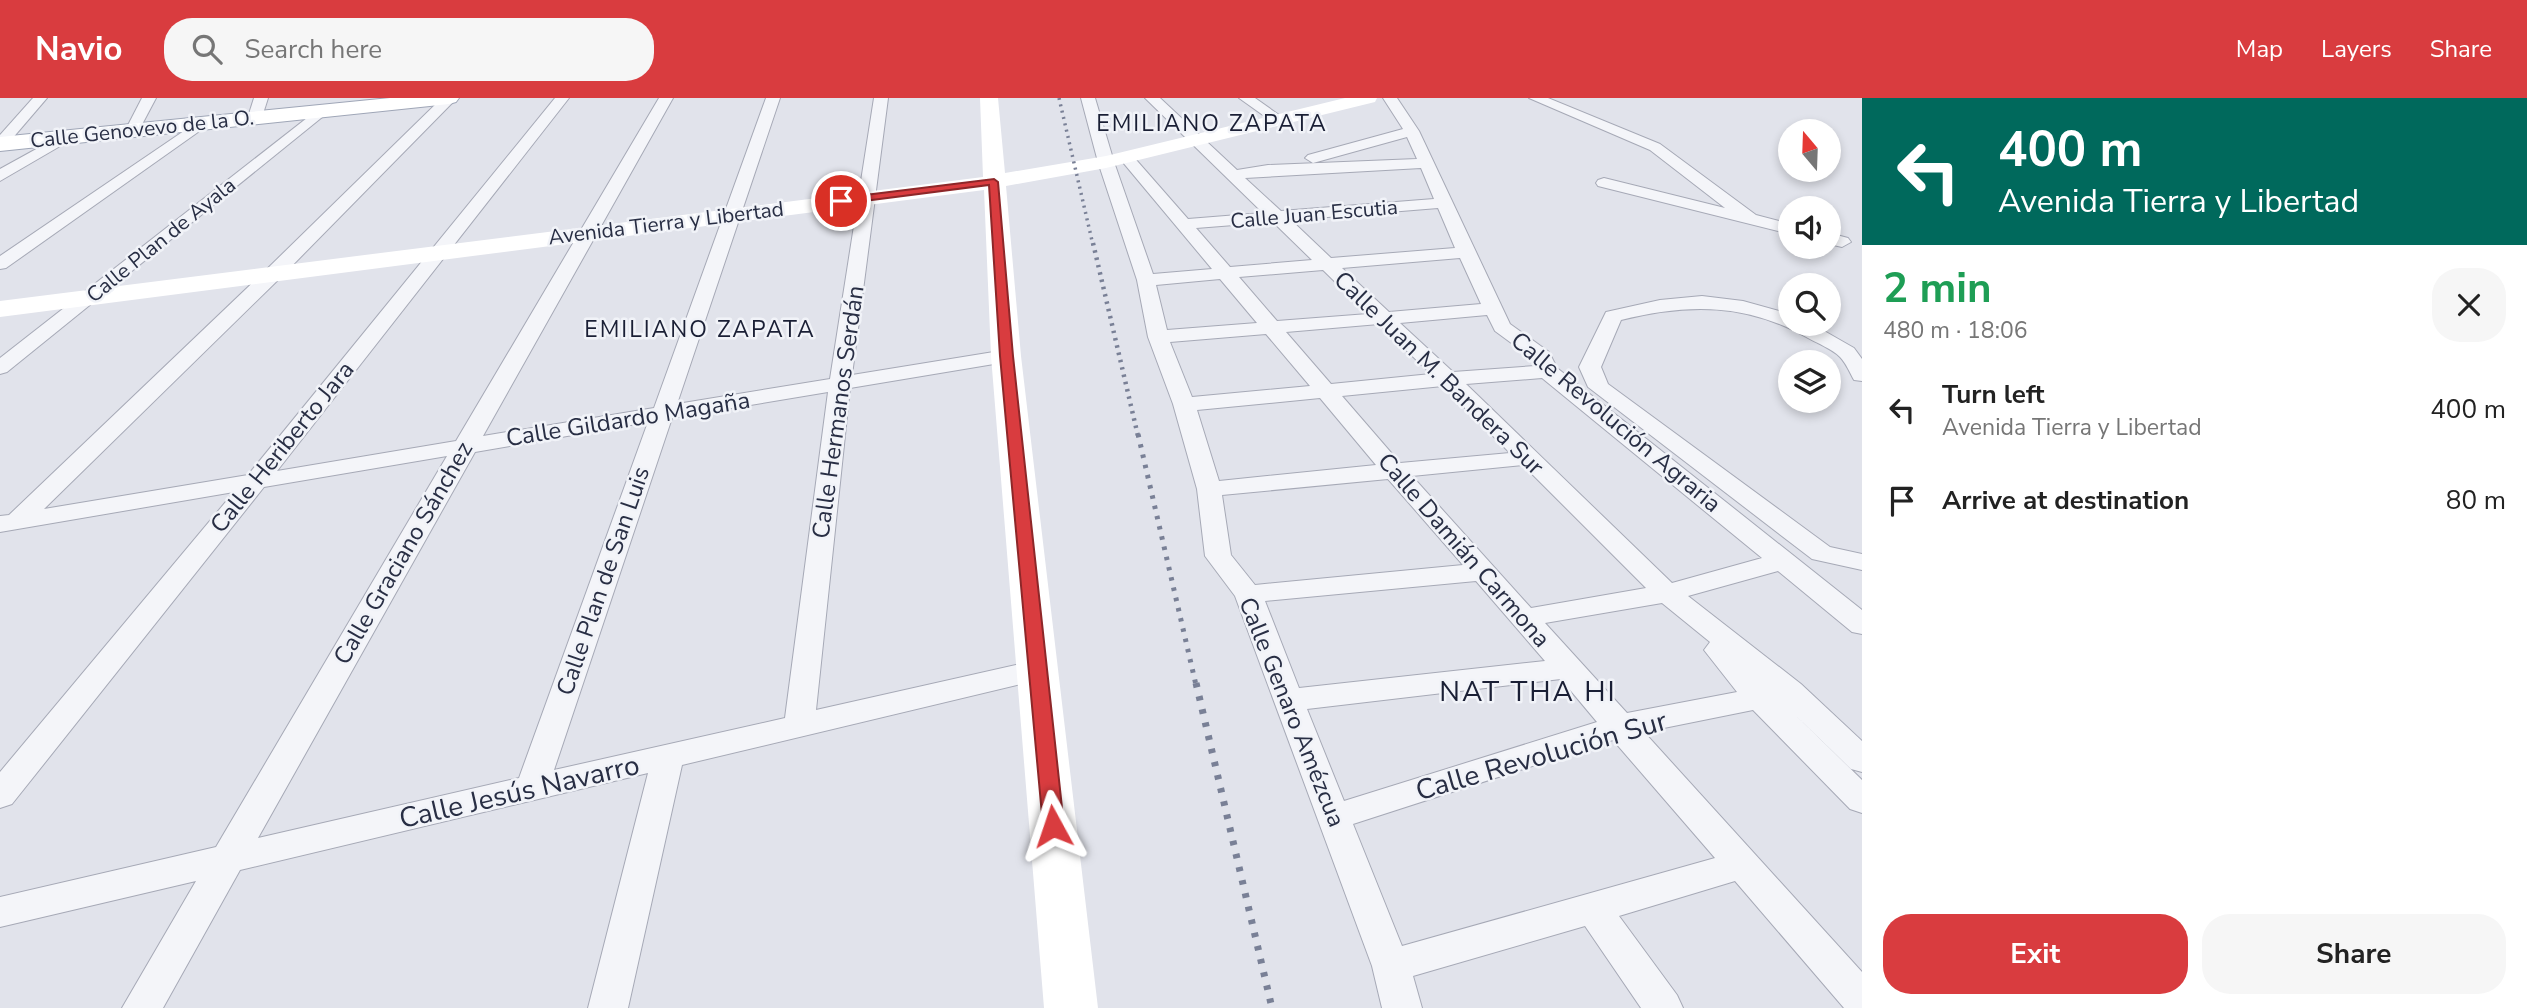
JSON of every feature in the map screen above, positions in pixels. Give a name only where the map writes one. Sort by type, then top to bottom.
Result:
[{"type":"main road","name":"Calle Genovevo de la O.","points":[[1,144],[203,122],[258,108],[321,111],[450,98]]},
{"type":"street","points":[[1,144],[40,98]]},
{"type":"street","points":[[133,129],[149,98]]},
{"type":"street","points":[[0,538],[9,522],[274,274],[450,98]]},
{"type":"street","name":"Calle Heriberto Jara","points":[[0,795],[256,481],[562,98]]},
{"type":"street","name":"Calle Graciano Sánchez","points":[[142,1008],[666,98]]},
{"type":"street","name":"Calle Plan de San Luis","points":[[532,788],[773,98]]},
{"type":"street","name":"Calle Hermanos Serdán","points":[[799,726],[840,384],[881,98]]},
{"type":"street","points":[[989,98],[1006,356],[1071,1008]]},
{"type":"street","name":"Calle Genaro Amézcua","points":[[1088,98],[1116,160],[1158,337],[1184,404],[1209,489],[1218,556],[1248,594],[1391,966],[1402,1008]]},
{"type":"street","name":"Calle Juan M. Bandera Sur","points":[[1153,98],[1775,696],[1862,800]]},
{"type":"street","points":[[1246,98],[1279,120]]},
{"type":"street","name":"Avenida Tierra y Libertad","points":[[0,309],[994,182],[1116,160],[1279,120],[1325,104],[1368,98]]},
{"type":"street","name":"Calle Revolución Agraria","points":[[1390,98],[1412,131],[1503,327],[1542,356],[1548,371],[1862,625]]},
{"type":"street","points":[[1541,99],[1655,147],[1749,218]]},
{"type":"street","name":"Calle Plan de Ayala","points":[[0,368],[321,111]]},
{"type":"street","points":[[0,264],[203,122]]},
{"type":"street","points":[[1268,170],[1412,131]]},
{"type":"street","points":[[0,176],[69,135]]},
{"type":"street","name":"Calle Damián Carmona","points":[[1116,160],[1183,224],[1393,470],[1862,1000]]},
{"type":"street","points":[[1233,175],[1268,170],[1427,163]]},
{"type":"street","points":[[1604,183],[1778,226]]},
{"type":"street","name":"Calle Juan Escutia","points":[[1183,224],[1445,203]]},
{"type":"street","points":[[1146,280],[1466,252]]},
{"type":"street","points":[[1778,316],[1756,308],[1708,300],[1660,304],[1613,316],[1590,367],[1599,387],[1821,553],[1862,562]]},
{"type":"street","points":[[1158,337],[1493,309]]},
{"type":"street","points":[[1819,336],[1847,352],[1862,375]]},
{"type":"street","name":"Calle Gildardo Magaña","points":[[9,522],[1006,356]]},
{"type":"street","points":[[1184,404],[1327,393],[1447,378],[1548,371]]},
{"type":"street","points":[[1209,489],[1527,458]]},
{"type":"street","points":[[1524,618],[1674,599],[1782,561]]},
{"type":"street","points":[[1248,594],[1483,572]]},
{"type":"street","points":[[1289,700],[1569,668]]},
{"type":"street","name":"Calle Jesús Navarro","points":[[0,912],[1038,670]]},
{"type":"street","name":"Calle Juan M. Bandera Sur","points":[[1775,696],[1862,760]]},
{"type":"street","name":"Calle Revolución Sur","points":[[1334,817],[1620,726],[1775,696]]},
{"type":"street","points":[[608,1008],[668,756]]},
{"type":"street","points":[[1391,966],[1742,865]]},
{"type":"street","points":[[1593,908],[1663,1008]]},
{"type":"railway","points":[[1059,98],[1093,245]]},
{"type":"railway","points":[[1093,243],[1138,436]]},
{"type":"railway","points":[[1138,434],[1196,685]]},
{"type":"railway","points":[[1196,683],[1272,1008]]},
{"type":"district","name":"EMILIANO ZAPATA","points":[[1212,123]]},
{"type":"district","name":"EMILIANO ZAPATA","points":[[700,329]]},
{"type":"district","name":"NAT THA HI","points":[[1528,691]]},
{"type":"route","points":[[841,201],[994,182],[1006,356],[1053,826]]}]
